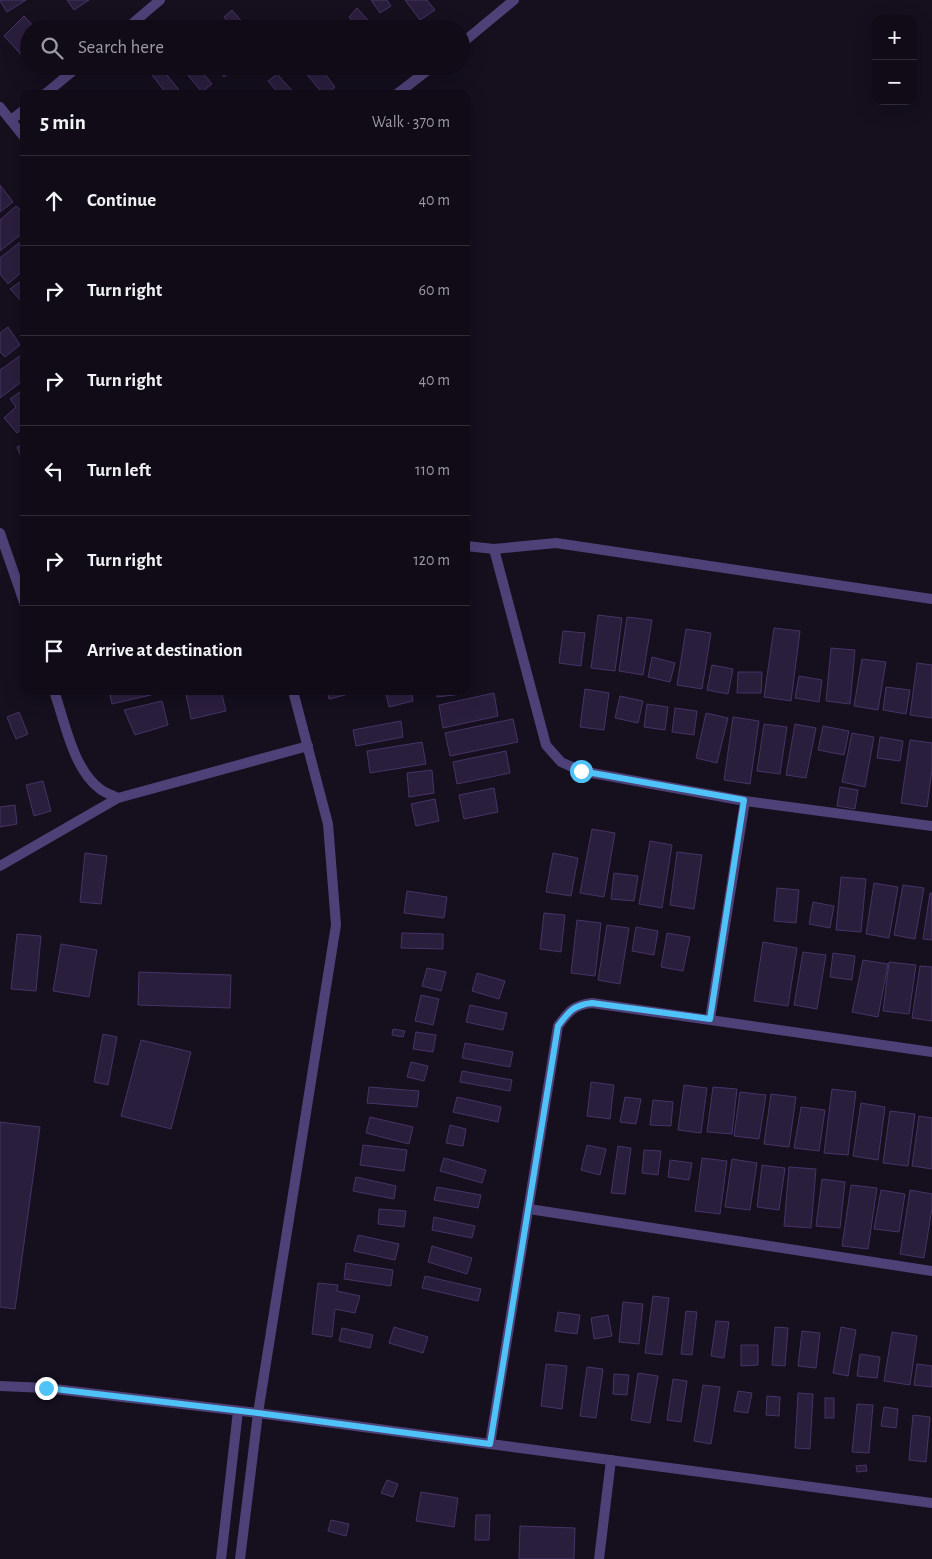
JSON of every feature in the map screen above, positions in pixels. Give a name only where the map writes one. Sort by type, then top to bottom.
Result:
[{"type":"street","points":[[137,20],[160,0]]},
{"type":"street","points":[[470,37],[514,0]]},
{"type":"street","points":[[49,90],[68,75]]},
{"type":"street","points":[[402,90],[421,75]]},
{"type":"street","points":[[0,107],[20,132]]},
{"type":"street","points":[[11,120],[20,113]]},
{"type":"street","points":[[0,533],[20,590]]},
{"type":"street","points":[[470,547],[494,550],[556,543],[932,598]]},
{"type":"street","points":[[494,550],[546,745],[561,762],[581,771],[744,800],[932,826]]},
{"type":"street","points":[[55,695],[77,759],[88,777],[102,790],[118,798]]},
{"type":"street","points":[[240,1559],[258,1413],[336,925],[328,824],[294,695]]},
{"type":"street","points":[[0,866],[118,798],[308,746]]},
{"type":"street","points":[[710,1019],[744,800]]},
{"type":"street","points":[[490,1444],[558,1026],[568,1013],[579,1005],[592,1003],[932,1052]]},
{"type":"street","points":[[528,1209],[932,1271]]},
{"type":"street","points":[[0,1386],[46,1388],[238,1410],[932,1503]]},
{"type":"street","points":[[221,1559],[238,1410]]},
{"type":"street","points":[[599,1559],[611,1460]]},
{"type":"building","points":[[26,0],[7,12],[0,1]]},
{"type":"building","points":[[67,0],[89,0],[74,10]]},
{"type":"building","points":[[371,0],[387,0],[391,6],[380,13]]},
{"type":"building","points":[[405,0],[427,0],[435,10],[420,20]]},
{"type":"building","points":[[357,8],[368,20],[352,20],[349,17]]},
{"type":"building","points":[[232,10],[240,20],[226,20],[224,17]]},
{"type":"building","points":[[20,20],[20,53],[4,36]]},
{"type":"building","points":[[152,75],[167,75],[179,90],[164,90]]},
{"type":"building","points":[[188,75],[204,75],[212,84],[204,90],[200,90]]},
{"type":"building","points":[[278,75],[291,90],[276,90],[268,81]]},
{"type":"building","points":[[307,75],[326,75],[335,87],[332,90],[320,90]]},
{"type":"building","points":[[0,185],[13,202],[0,212]]},
{"type":"building","points":[[16,206],[20,209],[20,235],[0,251],[0,220]]},
{"type":"building","points":[[20,242],[20,274],[8,284],[0,274],[0,258]]},
{"type":"building","points":[[20,282],[20,300],[10,289]]},
{"type":"building","points":[[8,327],[20,345],[5,357],[0,352],[0,333]]},
{"type":"building","points":[[20,356],[20,383],[0,398],[0,370]]},
{"type":"building","points":[[20,392],[20,430],[17,433],[4,418],[16,407],[10,399]]},
{"type":"building","points":[[598,615],[622,618],[615,671],[591,668]]},
{"type":"building","points":[[627,617],[652,620],[643,675],[619,671]]},
{"type":"building","points":[[774,628],[800,631],[791,701],[764,697]]},
{"type":"building","points":[[686,629],[711,633],[702,689],[677,685]]},
{"type":"building","points":[[563,631],[585,633],[581,666],[559,663]]},
{"type":"building","points":[[831,648],[855,650],[850,704],[826,701]]},
{"type":"building","points":[[652,657],[675,663],[670,682],[648,677]]},
{"type":"building","points":[[862,659],[886,662],[878,710],[854,706]]},
{"type":"building","points":[[917,663],[932,665],[932,718],[910,715]]},
{"type":"building","points":[[712,665],[733,669],[728,694],[707,690]]},
{"type":"building","points":[[738,672],[762,672],[761,693],[737,693]]},
{"type":"building","points":[[799,676],[822,680],[819,702],[795,698]]},
{"type":"building","points":[[886,687],[910,690],[906,714],[883,710]]},
{"type":"building","points":[[585,689],[609,693],[604,730],[580,727]]},
{"type":"building","points":[[494,693],[498,716],[443,728],[439,705]]},
{"type":"building","points":[[110,695],[150,695],[112,704]]},
{"type":"building","points":[[186,695],[222,695],[226,711],[191,719]]},
{"type":"building","points":[[328,695],[345,695],[329,699]]},
{"type":"building","points":[[386,695],[412,695],[413,701],[389,707]]},
{"type":"building","points":[[437,695],[454,695],[437,697]]},
{"type":"building","points":[[620,696],[643,701],[638,723],[615,718]]},
{"type":"building","points":[[162,701],[168,725],[135,735],[124,710]]},
{"type":"building","points":[[647,704],[668,707],[665,730],[644,727]]},
{"type":"building","points":[[675,708],[697,711],[694,735],[672,732]]},
{"type":"building","points":[[19,712],[28,734],[16,739],[7,717]]},
{"type":"building","points":[[706,713],[728,718],[717,763],[696,758]]},
{"type":"building","points":[[733,717],[759,721],[750,784],[724,780]]},
{"type":"building","points":[[513,719],[518,742],[450,756],[445,733]]},
{"type":"building","points":[[401,721],[403,737],[356,746],[353,730]]},
{"type":"building","points":[[764,724],[787,727],[780,774],[757,771]]},
{"type":"building","points":[[795,724],[816,728],[806,778],[786,775]]},
{"type":"building","points":[[823,726],[849,731],[844,755],[818,750]]},
{"type":"building","points":[[852,733],[874,737],[865,787],[842,782]]},
{"type":"building","points":[[880,737],[903,741],[900,761],[877,758]]},
{"type":"building","points":[[910,740],[932,743],[932,770],[927,807],[901,803]]},
{"type":"building","points":[[422,742],[426,764],[370,773],[367,751]]},
{"type":"building","points":[[506,751],[510,773],[457,784],[453,762]]},
{"type":"building","points":[[432,770],[434,793],[409,797],[407,773]]},
{"type":"building","points":[[43,781],[51,811],[34,816],[26,785]]},
{"type":"building","points":[[840,787],[858,790],[855,809],[837,806]]},
{"type":"building","points":[[494,788],[498,812],[464,819],[459,795]]},
{"type":"building","points":[[435,799],[439,821],[416,826],[411,804]]},
{"type":"building","points":[[15,805],[17,824],[0,827],[0,807]]},
{"type":"building","points":[[592,829],[615,833],[604,897],[580,893]]},
{"type":"building","points":[[650,841],[672,845],[662,908],[639,904]]},
{"type":"building","points":[[677,852],[702,855],[694,909],[670,905]]},
{"type":"building","points":[[85,853],[107,856],[101,904],[80,902]]},
{"type":"building","points":[[553,853],[578,858],[571,896],[546,892]]},
{"type":"building","points":[[614,873],[638,876],[634,901],[611,899]]},
{"type":"building","points":[[841,877],[866,879],[861,932],[836,930]]},
{"type":"building","points":[[874,883],[898,887],[889,938],[866,934]]},
{"type":"building","points":[[903,885],[924,888],[915,939],[894,935]]},
{"type":"building","points":[[777,888],[799,890],[796,923],[774,921]]},
{"type":"building","points":[[407,891],[447,897],[444,918],[404,913]]},
{"type":"building","points":[[930,893],[932,893],[932,940],[923,939]]},
{"type":"building","points":[[813,902],[834,906],[830,928],[809,924]]},
{"type":"building","points":[[544,913],[565,915],[561,952],[540,949]]},
{"type":"building","points":[[577,920],[601,923],[595,976],[571,973]]},
{"type":"building","points":[[607,925],[629,928],[620,984],[598,980]]},
{"type":"building","points":[[636,927],[658,931],[654,955],[632,951]]},
{"type":"building","points":[[402,933],[443,934],[443,949],[401,948]]},
{"type":"building","points":[[667,933],[690,937],[683,971],[661,967]]},
{"type":"building","points":[[17,934],[41,936],[36,991],[11,989]]},
{"type":"building","points":[[763,942],[797,948],[788,1006],[754,1001]]},
{"type":"building","points":[[61,944],[97,950],[89,997],[53,991]]},
{"type":"building","points":[[803,952],[826,955],[817,1009],[794,1005]]},
{"type":"building","points":[[833,953],[855,956],[852,980],[830,977]]},
{"type":"building","points":[[863,960],[888,964],[878,1017],[852,1012]]},
{"type":"building","points":[[889,962],[916,965],[909,1014],[883,1011]]},
{"type":"building","points":[[920,966],[932,967],[932,1021],[912,1018]]},
{"type":"building","points":[[427,968],[446,972],[441,991],[422,986]]},
{"type":"building","points":[[139,972],[231,975],[230,1008],[138,1005]]},
{"type":"building","points":[[477,973],[505,981],[499,999],[472,991]]},
{"type":"building","points":[[421,995],[439,999],[433,1025],[415,1021]]},
{"type":"building","points":[[470,1005],[507,1013],[503,1030],[466,1022]]},
{"type":"building","points":[[393,1029],[405,1031],[403,1037],[392,1035]]},
{"type":"building","points":[[416,1032],[436,1035],[433,1052],[413,1049]]},
{"type":"building","points":[[103,1034],[117,1037],[108,1085],[94,1082]]},
{"type":"building","points":[[141,1040],[191,1052],[171,1129],[121,1116]]},
{"type":"building","points":[[465,1043],[513,1052],[510,1067],[462,1058]]},
{"type":"building","points":[[411,1062],[428,1066],[424,1081],[407,1077]]},
{"type":"building","points":[[462,1071],[512,1080],[510,1091],[460,1082]]},
{"type":"building","points":[[591,1082],[614,1085],[610,1119],[587,1116]]},
{"type":"building","points":[[684,1085],[707,1088],[701,1133],[678,1130]]},
{"type":"building","points":[[369,1087],[419,1091],[417,1107],[367,1103]]},
{"type":"building","points":[[713,1087],[737,1089],[732,1134],[707,1132]]},
{"type":"building","points":[[832,1089],[856,1092],[848,1155],[824,1153]]},
{"type":"building","points":[[740,1092],[766,1095],[759,1139],[734,1136]]},
{"type":"building","points":[[771,1094],[796,1097],[789,1147],[764,1144]]},
{"type":"building","points":[[457,1097],[501,1107],[498,1122],[453,1112]]},
{"type":"building","points":[[625,1097],[641,1099],[636,1124],[620,1122]]},
{"type":"building","points":[[653,1100],[673,1102],[671,1126],[650,1125]]},
{"type":"building","points":[[861,1103],[885,1107],[878,1160],[853,1156]]},
{"type":"building","points":[[801,1107],[825,1110],[819,1151],[794,1148]]},
{"type":"building","points":[[890,1111],[915,1114],[908,1166],[883,1163]]},
{"type":"building","points":[[919,1116],[932,1118],[932,1169],[912,1166]]},
{"type":"building","points":[[370,1117],[413,1127],[409,1144],[366,1133]]},
{"type":"building","points":[[0,1122],[40,1127],[15,1309],[0,1307]]},
{"type":"building","points":[[450,1125],[466,1129],[463,1146],[446,1143]]},
{"type":"building","points":[[363,1145],[407,1150],[404,1171],[360,1165]]},
{"type":"building","points":[[587,1145],[606,1149],[600,1175],[581,1170]]},
{"type":"building","points":[[618,1146],[631,1148],[625,1194],[611,1193]]},
{"type":"building","points":[[644,1150],[661,1151],[658,1175],[642,1173]]},
{"type":"building","points":[[444,1158],[486,1170],[482,1183],[440,1171]]},
{"type":"building","points":[[702,1158],[727,1161],[720,1214],[695,1211]]},
{"type":"building","points":[[732,1159],[757,1163],[750,1210],[725,1207]]},
{"type":"building","points":[[670,1160],[692,1163],[689,1180],[668,1177]]},
{"type":"building","points":[[762,1165],[785,1168],[779,1210],[757,1207]]},
{"type":"building","points":[[789,1167],[816,1169],[811,1228],[784,1226]]},
{"type":"building","points":[[356,1177],[396,1186],[394,1199],[353,1191]]},
{"type":"building","points":[[822,1179],[845,1182],[840,1228],[816,1226]]},
{"type":"building","points":[[851,1185],[877,1188],[868,1249],[842,1246]]},
{"type":"building","points":[[437,1187],[481,1195],[478,1208],[434,1200]]},
{"type":"building","points":[[881,1190],[905,1194],[899,1232],[874,1229]]},
{"type":"building","points":[[910,1190],[932,1194],[932,1208],[924,1258],[900,1254]]},
{"type":"building","points":[[379,1209],[406,1211],[404,1227],[378,1224]]},
{"type":"building","points":[[434,1217],[475,1226],[472,1238],[432,1230]]},
{"type":"building","points":[[358,1235],[399,1244],[395,1260],[354,1251]]},
{"type":"building","points":[[432,1246],[472,1258],[467,1274],[428,1262]]},
{"type":"building","points":[[346,1263],[393,1270],[391,1286],[344,1279]]},
{"type":"building","points":[[425,1276],[481,1289],[478,1301],[422,1288]]},
{"type":"building","points":[[318,1283],[338,1285],[337,1291],[360,1296],[355,1313],[335,1309],[332,1337],[312,1334]]},
{"type":"building","points":[[653,1296],[669,1298],[662,1355],[645,1353]]},
{"type":"building","points":[[623,1302],[643,1304],[639,1344],[619,1342]]},
{"type":"building","points":[[686,1311],[697,1312],[692,1355],[681,1354]]},
{"type":"building","points":[[558,1312],[580,1315],[577,1334],[555,1331]]},
{"type":"building","points":[[608,1315],[612,1336],[594,1339],[591,1318]]},
{"type":"building","points":[[716,1321],[729,1322],[724,1358],[711,1356]]},
{"type":"building","points":[[394,1327],[428,1337],[423,1353],[389,1343]]},
{"type":"building","points":[[775,1327],[788,1328],[785,1366],[772,1365]]},
{"type":"building","points":[[841,1327],[856,1330],[848,1376],[833,1373]]},
{"type":"building","points":[[342,1328],[373,1335],[370,1348],[339,1341]]},
{"type":"building","points":[[802,1331],[820,1333],[816,1368],[798,1366]]},
{"type":"building","points":[[892,1332],[917,1336],[910,1385],[884,1381]]},
{"type":"building","points":[[741,1345],[758,1345],[758,1365],[741,1366]]},
{"type":"building","points":[[860,1354],[880,1357],[877,1378],[857,1376]]},
{"type":"building","points":[[546,1364],[567,1366],[562,1409],[541,1406]]},
{"type":"building","points":[[917,1364],[932,1366],[932,1387],[914,1385]]},
{"type":"building","points":[[587,1367],[603,1369],[596,1418],[580,1416]]},
{"type":"building","points":[[638,1373],[658,1376],[650,1423],[631,1420]]},
{"type":"building","points":[[614,1374],[629,1375],[627,1395],[613,1394]]},
{"type":"building","points":[[673,1379],[687,1381],[681,1422],[667,1420]]},
{"type":"building","points":[[703,1385],[720,1387],[711,1444],[694,1441]]},
{"type":"building","points":[[738,1391],[752,1393],[748,1413],[734,1411]]},
{"type":"building","points":[[798,1393],[813,1394],[810,1449],[795,1448]]},
{"type":"building","points":[[767,1396],[780,1397],[779,1416],[766,1415]]},
{"type":"building","points":[[825,1398],[834,1398],[834,1418],[825,1418]]},
{"type":"building","points":[[857,1404],[873,1405],[869,1453],[852,1452]]},
{"type":"building","points":[[884,1407],[898,1409],[896,1428],[881,1426]]},
{"type":"building","points":[[913,1415],[930,1417],[926,1462],[909,1460]]},
{"type":"building","points":[[866,1465],[867,1471],[857,1472],[856,1466]]},
{"type":"building","points":[[387,1480],[398,1484],[393,1497],[381,1493]]},
{"type":"building","points":[[421,1492],[458,1498],[454,1527],[416,1521]]},
{"type":"building","points":[[476,1515],[490,1515],[489,1540],[475,1540]]},
{"type":"building","points":[[331,1520],[349,1524],[346,1536],[328,1531]]},
{"type":"building","points":[[520,1526],[575,1528],[574,1559],[519,1559]]},
{"type":"route","points":[[46,1388],[258,1413],[490,1444],[558,1026],[568,1013],[579,1005],[592,1003],[710,1019],[744,800],[581,771]]}]
